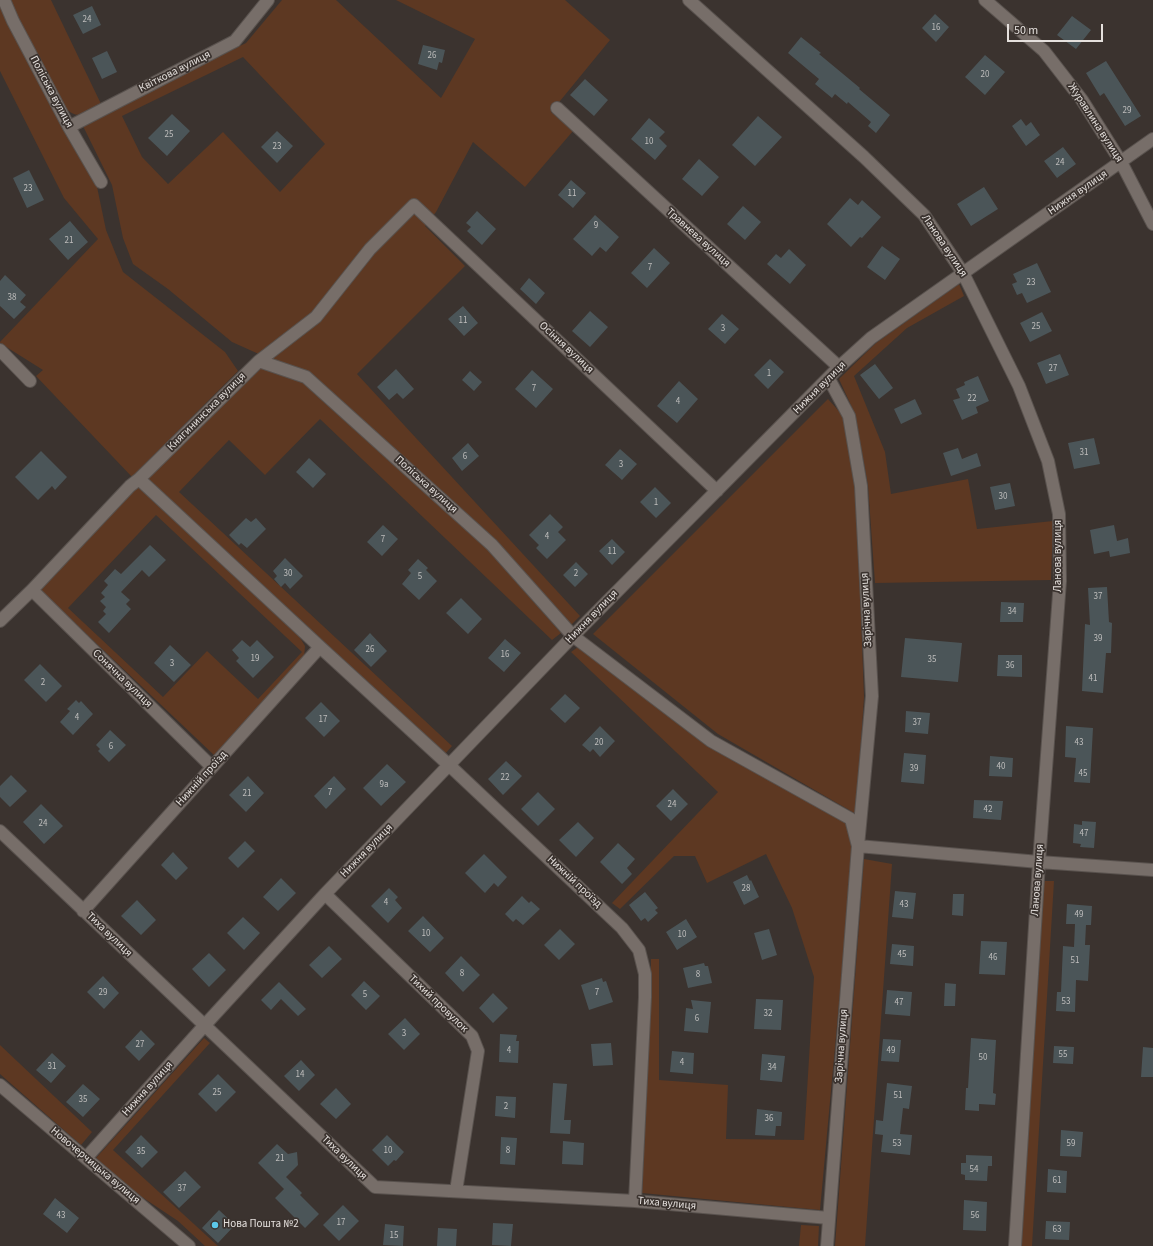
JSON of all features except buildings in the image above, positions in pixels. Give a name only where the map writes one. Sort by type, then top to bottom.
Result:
[{"type":"street","name":"Поліська вулиця","points":[[4,0],[13,21],[100,182]]},
{"type":"street","name":"Квіткова вулиця","points":[[69,127],[235,41],[268,0]]},
{"type":"street","name":"Ланова вулиця","points":[[690,0],[864,157],[924,215],[963,273],[1019,386],[1048,460],[1059,514],[1060,580],[1039,862],[1015,1246]]},
{"type":"street","name":"Журавлина вулиця","points":[[985,0],[1044,51],[1082,100],[1121,162],[1153,224]]},
{"type":"street","name":"Травнева вулиця","points":[[557,108],[840,367]]},
{"type":"street","name":"Нижня вулиця","points":[[86,1158],[325,894],[450,766],[573,636],[840,367],[871,338],[1153,139]]},
{"type":"street","name":"Княгининська вулиця","points":[[0,621],[32,590],[130,486],[139,479],[259,361],[316,317],[370,249],[414,205]]},
{"type":"street","name":"Осіння вулиця","points":[[414,205],[717,491]]},
{"type":"street","points":[[0,350],[30,381]]},
{"type":"street","name":"Поліська вулиця","points":[[259,361],[306,377],[492,545],[573,636]]},
{"type":"street","name":"Зарічна вулиця","points":[[826,1246],[858,846],[872,696],[861,486],[849,416],[829,379]]},
{"type":"street","name":"Нижній проїзд","points":[[139,479],[450,766],[622,928],[639,950],[646,974],[635,1201]]},
{"type":"street","name":"Сонячна вулиця","points":[[32,590],[212,767]]},
{"type":"street","name":"Зарічна вулиця","points":[[573,636],[711,741],[851,819],[858,846]]},
{"type":"street","name":"Нижній проїзд","points":[[84,911],[320,647]]},
{"type":"street","name":"Тиха вулиця","points":[[0,831],[375,1187],[635,1201],[829,1218]]},
{"type":"street","points":[[858,846],[1039,862],[1153,870]]},
{"type":"street","name":"Тихий провулок","points":[[325,894],[472,1036],[478,1051],[456,1191]]},
{"type":"street","name":"Новочерчицька вулиця","points":[[0,1085],[189,1246]]},
{"type":"shaded area","points":[[9,0],[51,0],[102,106],[86,114],[77,115],[67,110],[62,105]]},
{"type":"shaded area","points":[[282,0],[336,0],[441,98],[475,39],[396,0],[565,0],[610,40],[551,112],[573,131],[525,187],[473,142],[436,212],[425,226],[465,266],[357,374],[580,616],[571,625],[496,541],[309,372],[261,355],[232,342],[168,289],[133,264],[123,238],[112,185],[82,124],[246,43]],"holes":[[[243,57],[325,144],[280,192],[223,132],[168,184],[142,157],[122,116]]]},
{"type":"shaded area","points":[[0,4],[96,182],[106,230],[123,272],[225,352],[238,371],[132,477],[36,376],[43,370],[0,343],[98,239],[64,198],[0,71]]},
{"type":"shaded area","points":[[959,284],[964,296],[907,328],[854,376],[885,452],[891,494],[968,479],[977,529],[1053,521],[1051,580],[875,583],[868,485],[855,414],[839,379],[876,343]]},
{"type":"shaded area","points":[[260,366],[304,381],[488,550],[561,633],[552,640],[320,419],[265,475],[229,440],[179,492],[452,746],[445,754],[146,480]]},
{"type":"shaded area","points":[[828,399],[845,418],[856,486],[864,697],[856,814],[718,734],[593,634]]},
{"type":"shaded area","points":[[139,486],[297,633],[305,646],[304,658],[215,756],[40,590],[132,490]],"holes":[[[156,515],[302,652],[258,699],[207,651],[163,697],[68,608]]]},
{"type":"shaded area","points":[[578,647],[707,746],[846,823],[853,851],[820,1210],[642,1193],[651,997],[651,959],[659,959],[659,1080],[728,1085],[726,1139],[804,1140],[814,977],[792,908],[766,854],[707,883],[695,856],[674,856],[620,909],[612,903],[718,792],[571,652]]},
{"type":"shaded area","points":[[864,859],[892,864],[865,1246],[835,1246]]},
{"type":"shaded area","points":[[1044,881],[1054,881],[1032,1246],[1021,1246]]},
{"type":"shaded area","points":[[204,1038],[210,1043],[113,1150],[218,1246],[205,1246],[178,1221],[133,1191],[96,1158]]},
{"type":"shaded area","points":[[0,1045],[92,1132],[81,1145],[0,1074]]},
{"type":"shaded area","points":[[801,1225],[819,1226],[818,1246],[799,1246]]},
{"type":"place","name":"Нова Пошта №2","points":[[215,1225]]}]
